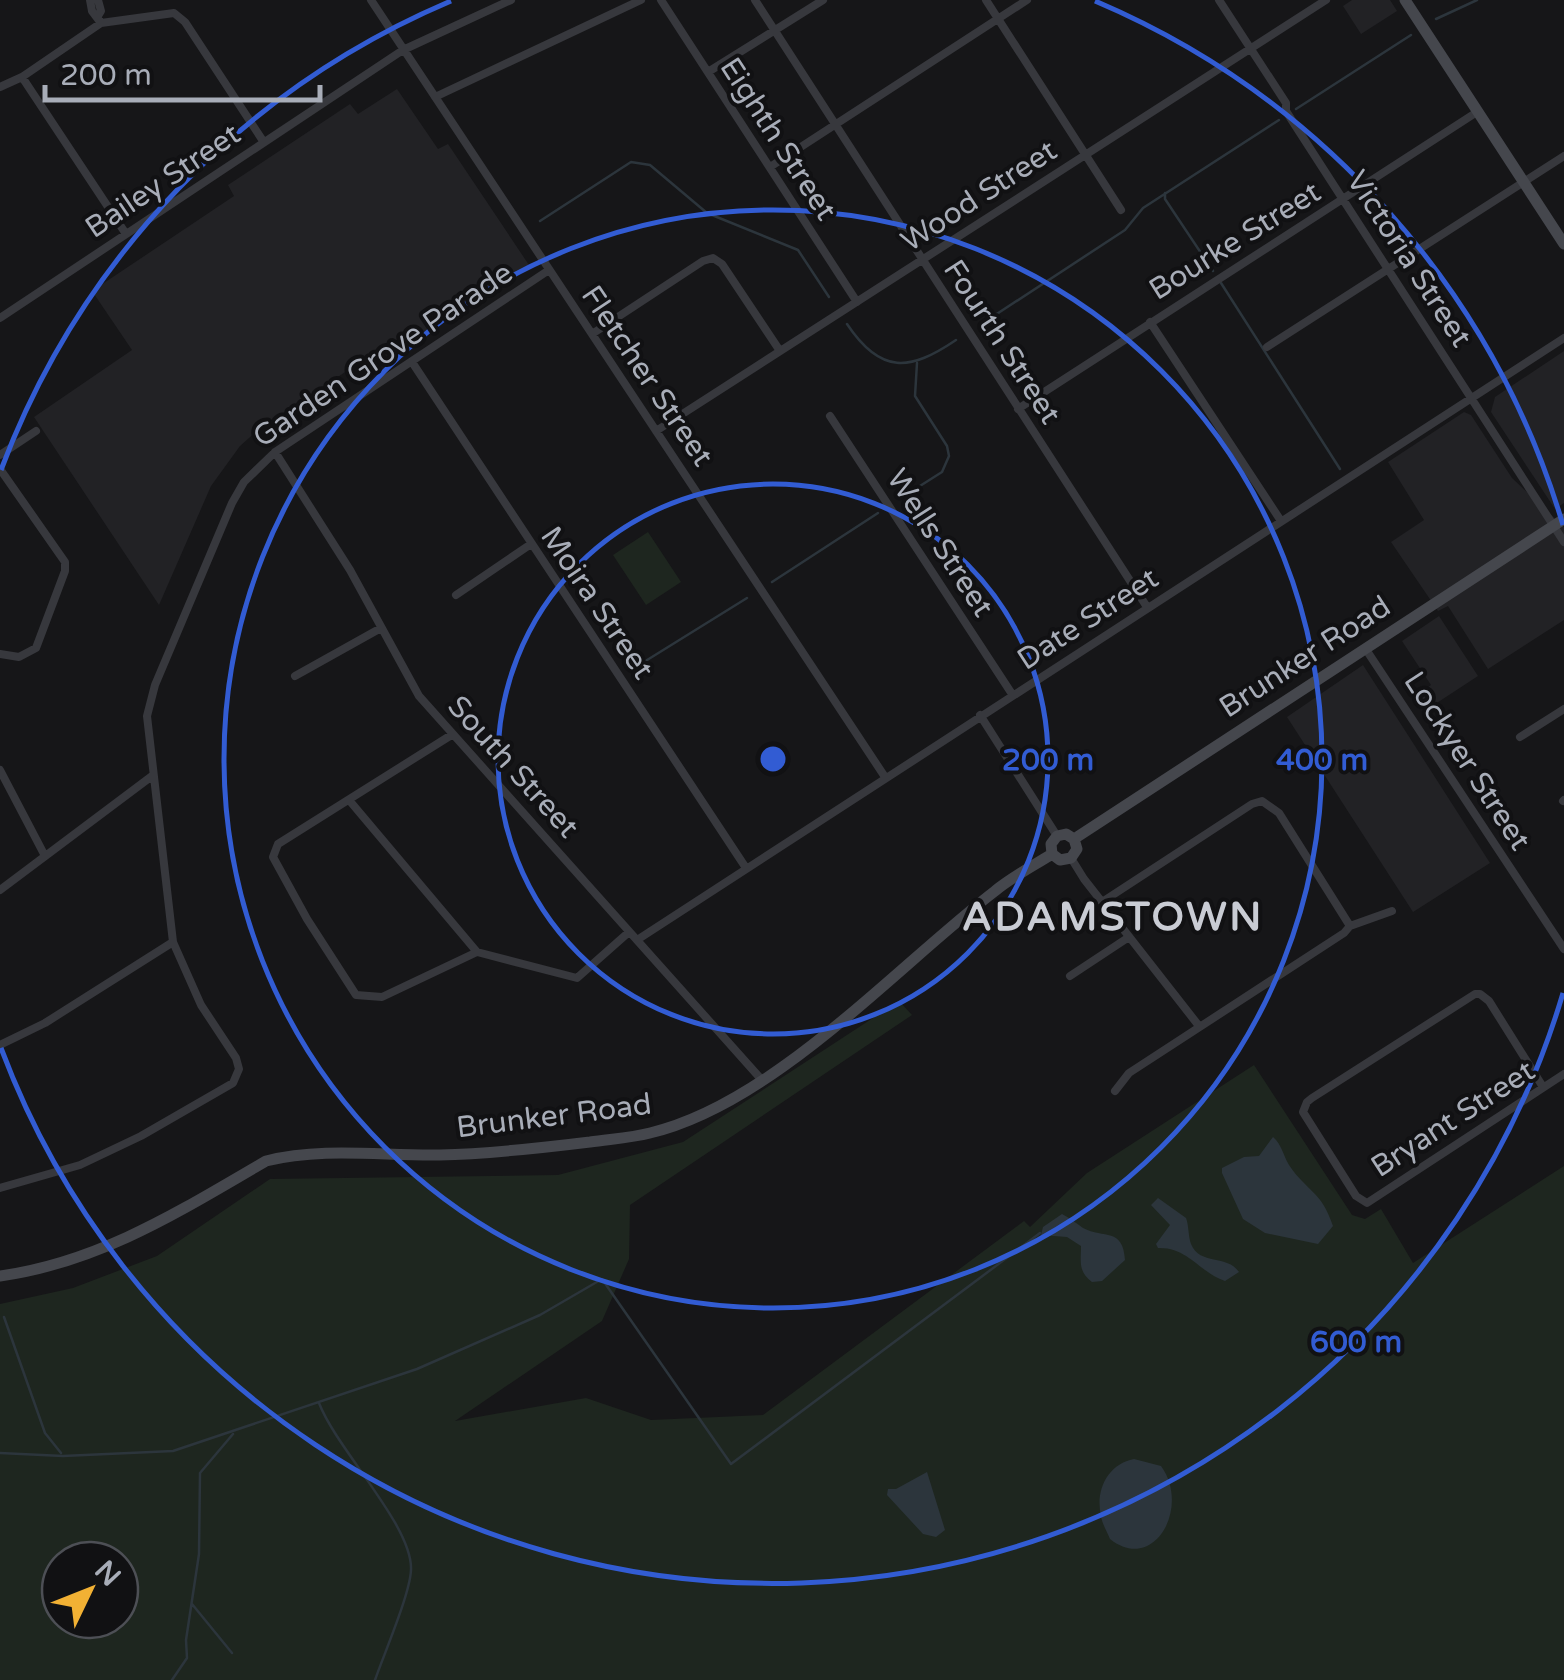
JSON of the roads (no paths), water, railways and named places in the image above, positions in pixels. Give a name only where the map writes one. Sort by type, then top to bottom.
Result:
[{"type":"main road","points":[[1406,0],[1564,244]]},
{"type":"main road","name":"Brunker Road","points":[[1074,839],[1559,523]]},
{"type":"main road","points":[[1066,834],[1074,839],[1077,849],[1072,858],[1060,860],[1052,854],[1051,844],[1056,836],[1066,834]]},
{"type":"main road","name":"Brunker Road","points":[[0,1276],[44,1270],[137,1235],[266,1162],[288,1156],[334,1152],[442,1155],[561,1146],[649,1134],[687,1122],[802,1052],[996,889],[1052,854]]},
{"type":"street","points":[[90,0],[92,11],[100,20]]},
{"type":"street","points":[[98,0],[100,20]]},
{"type":"street","name":"Fletcher Street","points":[[371,0],[886,777]]},
{"type":"street","name":"Bailey Street","points":[[0,318],[402,50],[511,0]]},
{"type":"street","points":[[435,97],[641,0]]},
{"type":"street","name":"Eighth Street","points":[[661,0],[857,302]]},
{"type":"street","name":"Fourth Street","points":[[755,0],[1148,607]]},
{"type":"street","points":[[708,72],[823,0]]},
{"type":"street","points":[[986,0],[1121,210]]},
{"type":"street","points":[[770,167],[1028,0]]},
{"type":"street","name":"Victoria Street","points":[[1219,0],[1388,269],[1559,523],[1564,542]]},
{"type":"street","name":"Wood Street","points":[[656,430],[1326,0]]},
{"type":"street","points":[[0,87],[22,78],[100,20],[171,13],[178,15],[263,141]]},
{"type":"street","points":[[22,78],[126,234]]},
{"type":"street","name":"Bourke Street","points":[[1018,409],[1477,112]]},
{"type":"street","points":[[1267,347],[1564,156]]},
{"type":"street","points":[[592,334],[713,258],[722,264],[780,351]]},
{"type":"street","name":"Garden Grove Parade","points":[[0,1188],[80,1165],[142,1136],[233,1083],[239,1069],[236,1058],[201,1005],[173,942],[147,716],[155,684],[244,482],[275,452],[549,270]]},
{"type":"street","points":[[1150,322],[1281,521]]},
{"type":"street","name":"Date Street","points":[[637,940],[1564,338]]},
{"type":"street","name":"Moira Street","points":[[412,362],[746,868]]},
{"type":"street","name":"Wells Street","points":[[830,416],[1012,694]]},
{"type":"street","points":[[0,455],[36,431]]},
{"type":"street","name":"South Street","points":[[275,452],[350,570],[419,696],[761,1079]]},
{"type":"street","points":[[0,469],[64,562],[66,571],[36,648],[19,657],[0,654]]},
{"type":"street","points":[[456,595],[531,544]]},
{"type":"street","points":[[295,676],[381,628]]},
{"type":"street","name":"Lockyer Street","points":[[1365,648],[1564,949]]},
{"type":"street","points":[[1520,737],[1564,709]]},
{"type":"street","points":[[980,715],[1056,836]]},
{"type":"street","points":[[453,734],[278,844],[274,857],[307,920],[356,996],[382,997],[477,952]]},
{"type":"street","points":[[0,770],[44,856]]},
{"type":"street","points":[[0,890],[152,776]]},
{"type":"street","points":[[350,800],[477,952],[576,978],[630,932]]},
{"type":"street","points":[[1102,902],[1262,801],[1279,813],[1350,926]]},
{"type":"street","points":[[1072,858],[1199,1026]]},
{"type":"street","points":[[1114,1091],[1129,1074],[1350,926],[1392,911]]},
{"type":"street","points":[[1070,976],[1129,937]]},
{"type":"street","points":[[0,1045],[45,1023],[173,942]]},
{"type":"street","name":"Bryant Street","points":[[1543,1087],[1489,1001],[1480,994],[1470,996],[1312,1098],[1303,1108],[1356,1196],[1366,1203],[1564,1074]]},
{"type":"waterway","points":[[1436,19],[1477,0]]},
{"type":"waterway","points":[[1296,109],[1411,35]]},
{"type":"waterway","points":[[980,325],[1125,230],[1143,208],[1279,120]]},
{"type":"waterway","points":[[540,221],[631,162],[650,165],[707,213],[798,250],[829,297]]},
{"type":"waterway","points":[[1165,193],[1165,199],[1213,271]]},
{"type":"waterway","points":[[1221,283],[1340,469]]},
{"type":"waterway","points":[[847,324],[872,352],[897,363],[924,358],[956,340]]},
{"type":"waterway","points":[[901,498],[942,472],[949,456],[947,446],[915,396],[917,363]]},
{"type":"waterway","points":[[772,582],[878,513]]},
{"type":"waterway","points":[[631,670],[747,598]]},
{"type":"waterway","points":[[0,1453],[63,1456],[173,1451],[417,1369],[540,1315],[602,1279],[731,1464],[1040,1233]]},
{"type":"waterway","points":[[4,1317],[45,1433],[61,1453]]},
{"type":"waterway","points":[[319,1403],[341,1443],[388,1510],[408,1552],[411,1570],[406,1594],[375,1680]]},
{"type":"waterway","points":[[172,1680],[187,1658],[186,1640],[199,1554],[200,1473],[233,1434]]},
{"type":"waterway","points":[[192,1604],[232,1653]]},
{"type":"district","name":"ADAMSTOWN","points":[[1113,917]]}]
